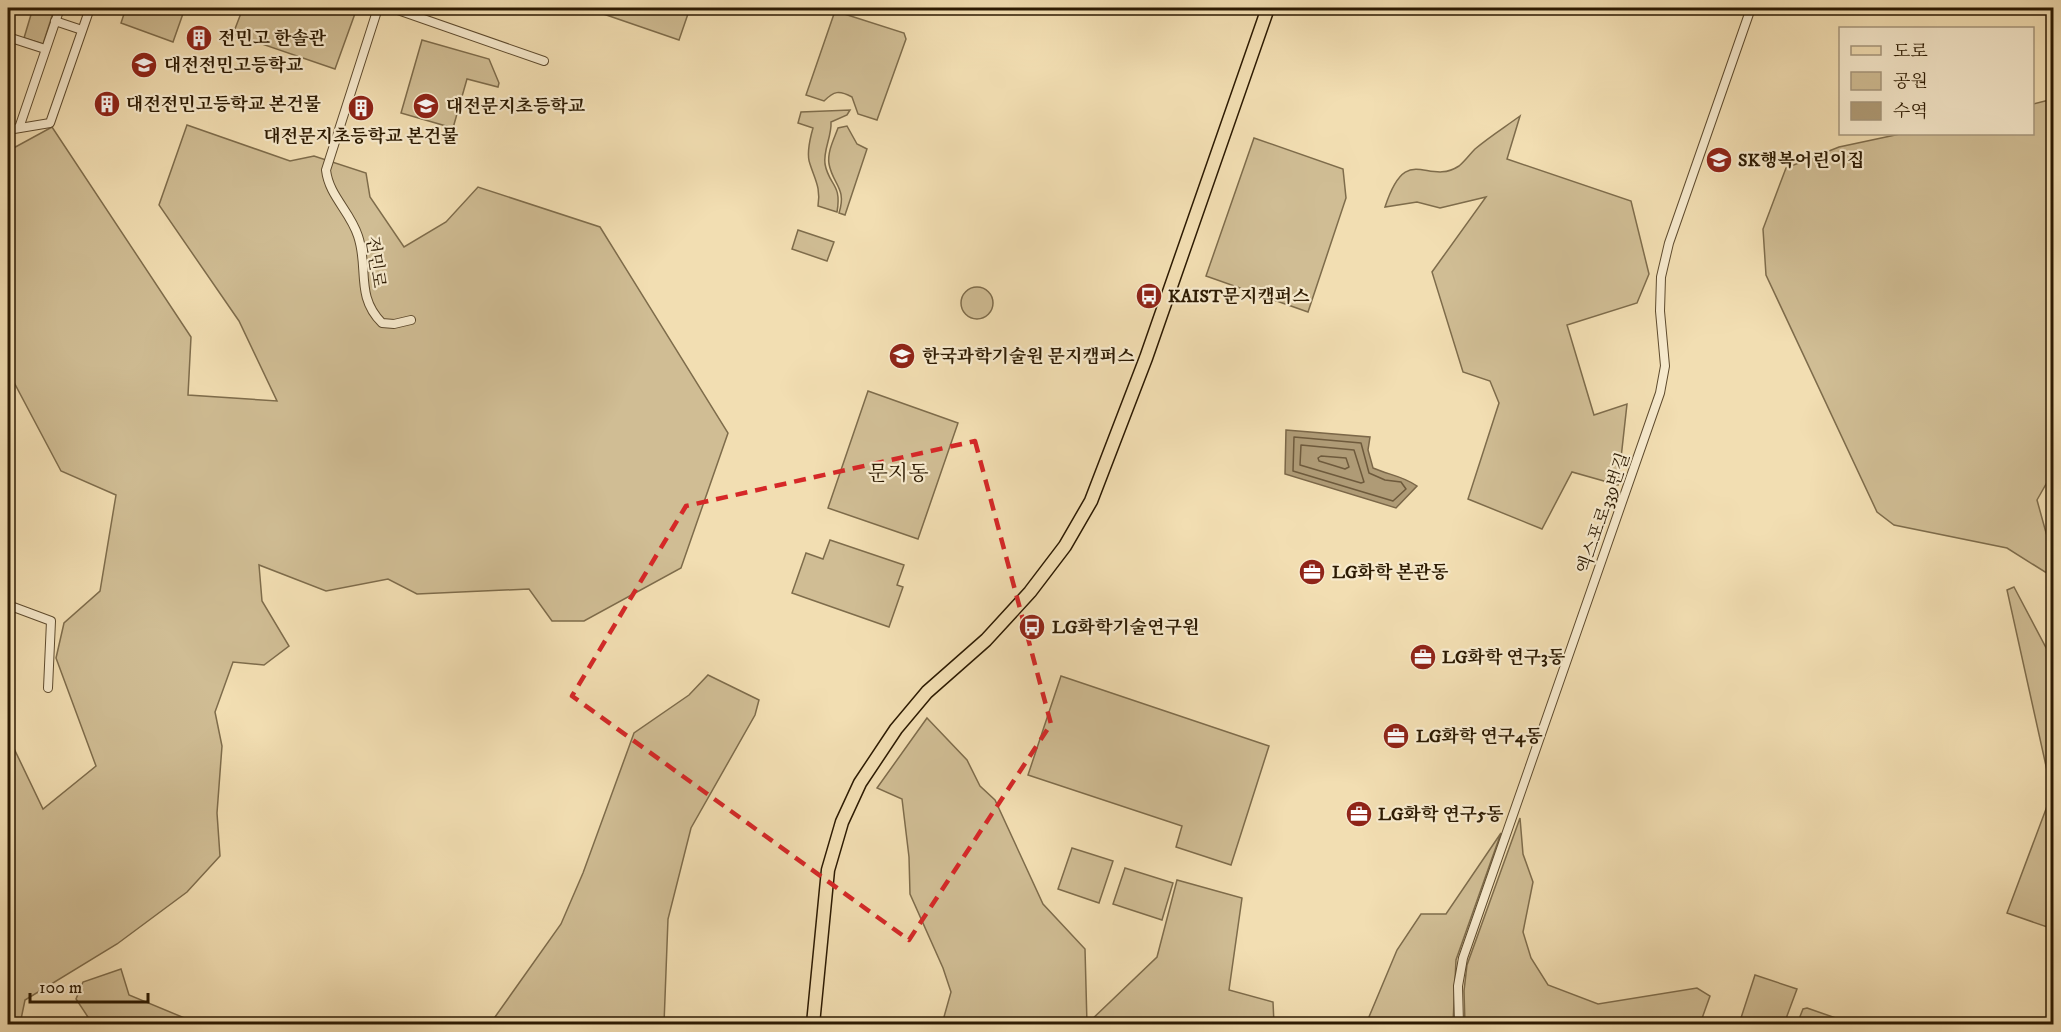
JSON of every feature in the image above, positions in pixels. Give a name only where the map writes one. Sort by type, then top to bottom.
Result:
[{"type":"main road","points":[[813,1024],[828,870],[842,822],[860,783],[896,729],[927,692],[986,640],[1030,592],[1065,546],[1091,501],[1136,385],[1268,8]]},
{"type":"street","points":[[19,128],[60,8]]},
{"type":"street","points":[[8,130],[50,123],[90,8]]},
{"type":"street","name":"전민로","points":[[378,8],[326,170],[328,184],[351,218],[359,237],[367,304],[382,323],[394,324],[411,320]]},
{"type":"street","points":[[392,8],[544,61]]},
{"type":"street","name":"엑스포로339번길","points":[[1458,1024],[1458,986],[1463,958],[1660,393],[1665,366],[1660,311],[1660,277],[1749,8]]},
{"type":"street","points":[[55,21],[82,30]]},
{"type":"street","points":[[8,37],[45,50]]},
{"type":"street","points":[[8,604],[51,621],[48,688]]},
{"type":"highlighted area","points":[[975,441],[1051,724],[909,940],[572,696],[686,506]]},
{"type":"green space","points":[[33,8],[53,13],[43,44],[24,38]]},
{"type":"green space","points":[[126,8],[185,8],[173,42],[121,23]]},
{"type":"green space","points":[[243,8],[357,8],[335,69],[233,34]]},
{"type":"green space","points":[[586,8],[690,8],[679,40]]},
{"type":"green space","points":[[835,11],[904,33],[906,39],[877,120],[858,114],[852,97],[844,93],[834,93],[824,101],[806,95]]},
{"type":"green space","points":[[422,40],[489,59],[499,83],[498,87],[467,79],[453,128],[401,113]]},
{"type":"green space","points":[[2053,99],[2054,470],[2037,500],[2053,558],[2053,577],[2007,548],[1894,525],[1877,512],[1766,275],[1763,229],[1786,168],[1839,147],[1895,135],[2034,135],[2034,104]]},
{"type":"green space","points":[[850,110],[847,115],[831,122],[825,154],[827,171],[838,195],[837,212],[818,206],[818,189],[808,155],[813,128],[798,123],[801,112]]},
{"type":"green space","points":[[1520,116],[1507,159],[1631,201],[1649,274],[1637,303],[1567,325],[1594,415],[1627,404],[1618,485],[1572,472],[1542,529],[1468,499],[1499,403],[1490,381],[1463,372],[1432,272],[1486,197],[1440,208],[1417,202],[1385,207],[1401,175],[1410,170],[1437,172],[1448,171],[1459,166],[1475,149]]},
{"type":"green space","points":[[187,125],[290,161],[314,156],[366,173],[370,197],[404,247],[446,222],[478,187],[600,227],[728,433],[681,568],[584,621],[552,621],[529,589],[417,594],[388,579],[326,591],[259,565],[262,601],[289,646],[264,665],[233,662],[215,712],[222,746],[217,813],[220,856],[187,892],[117,944],[25,1000],[20,1024],[8,1024],[8,736],[43,809],[96,766],[56,658],[64,623],[100,591],[116,495],[61,471],[8,371],[8,151],[52,127],[191,337],[188,395],[277,401],[239,321],[159,205]]},
{"type":"green space","points":[[847,126],[857,144],[867,149],[845,215],[839,213],[840,192],[831,171],[829,155],[838,128]]},
{"type":"green space","points":[[1254,138],[1343,169],[1346,198],[1308,312],[1206,276]]},
{"type":"green space","points":[[798,230],[834,242],[827,261],[792,249]]},
{"type":"green space","points":[[977,287],[988,292],[993,303],[988,314],[977,319],[966,314],[961,303],[966,292]]},
{"type":"green space","points":[[868,391],[958,423],[918,539],[828,508]]},
{"type":"green space","points":[[830,540],[904,565],[897,585],[903,587],[889,627],[792,593],[806,553],[823,559]]},
{"type":"green space","points":[[2014,587],[2053,661],[2053,929],[2007,913],[2052,793],[2007,590]]},
{"type":"green space","points":[[708,675],[759,700],[755,715],[691,828],[668,919],[664,1024],[490,1024],[561,924],[583,873],[634,733],[689,695]]},
{"type":"green space","points":[[1061,676],[1269,746],[1231,865],[1176,847],[1182,826],[1028,775]]},
{"type":"green space","points":[[927,718],[967,760],[980,786],[995,800],[1043,904],[1085,949],[1087,1024],[942,1024],[951,992],[943,968],[910,894],[909,857],[902,799],[877,788]]},
{"type":"green space","points":[[1520,818],[1523,854],[1533,882],[1523,932],[1531,958],[1548,985],[1598,1004],[1697,988],[1710,996],[1700,1024],[1465,1024],[1464,991],[1467,965]]},
{"type":"green space","points":[[1501,833],[1456,960],[1453,1024],[1366,1024],[1397,950],[1421,914],[1446,914]]},
{"type":"green space","points":[[1072,848],[1113,861],[1099,903],[1058,889]]},
{"type":"green space","points":[[1125,868],[1173,883],[1162,920],[1113,904]]},
{"type":"green space","points":[[1177,880],[1242,898],[1229,990],[1273,1002],[1274,1024],[1087,1024],[1157,957]]},
{"type":"green space","points":[[121,969],[129,995],[199,1024],[67,1024],[88,1017],[76,999],[83,982]]},
{"type":"green space","points":[[1755,975],[1797,989],[1784,1024],[1739,1024]]},
{"type":"green space","points":[[1807,1008],[1853,1024],[1797,1024],[1803,1009]]},
{"type":"water","points":[[1286,430],[1370,437],[1368,450],[1373,468],[1417,486],[1396,508],[1285,474]]},
{"type":"place","name":"전민고 한솔관","points":[[199,38]]},
{"type":"place","name":"대전전민고등학교","points":[[144,65]]},
{"type":"place","name":"대전전민고등학교 본건물","points":[[107,104]]},
{"type":"place","name":"대전문지초등학교","points":[[426,106]]},
{"type":"place","name":"대전문지초등학교 본건물","points":[[361,108]]},
{"type":"place","name":"SK행복어린이집","points":[[1719,160]]},
{"type":"place","name":"KAIST문지캠퍼스","points":[[1149,296]]},
{"type":"place","name":"한국과학기술원 문지캠퍼스","points":[[902,356]]},
{"type":"place","name":"LG화학 본관동","points":[[1312,572]]},
{"type":"place","name":"LG화학기술연구원","points":[[1032,627]]},
{"type":"place","name":"LG화학 연구3동","points":[[1423,657]]},
{"type":"place","name":"LG화학 연구4동","points":[[1396,736]]},
{"type":"place","name":"LG화학 연구5동","points":[[1359,814]]},
{"type":"district","name":"문지동","points":[[898,473]]}]
